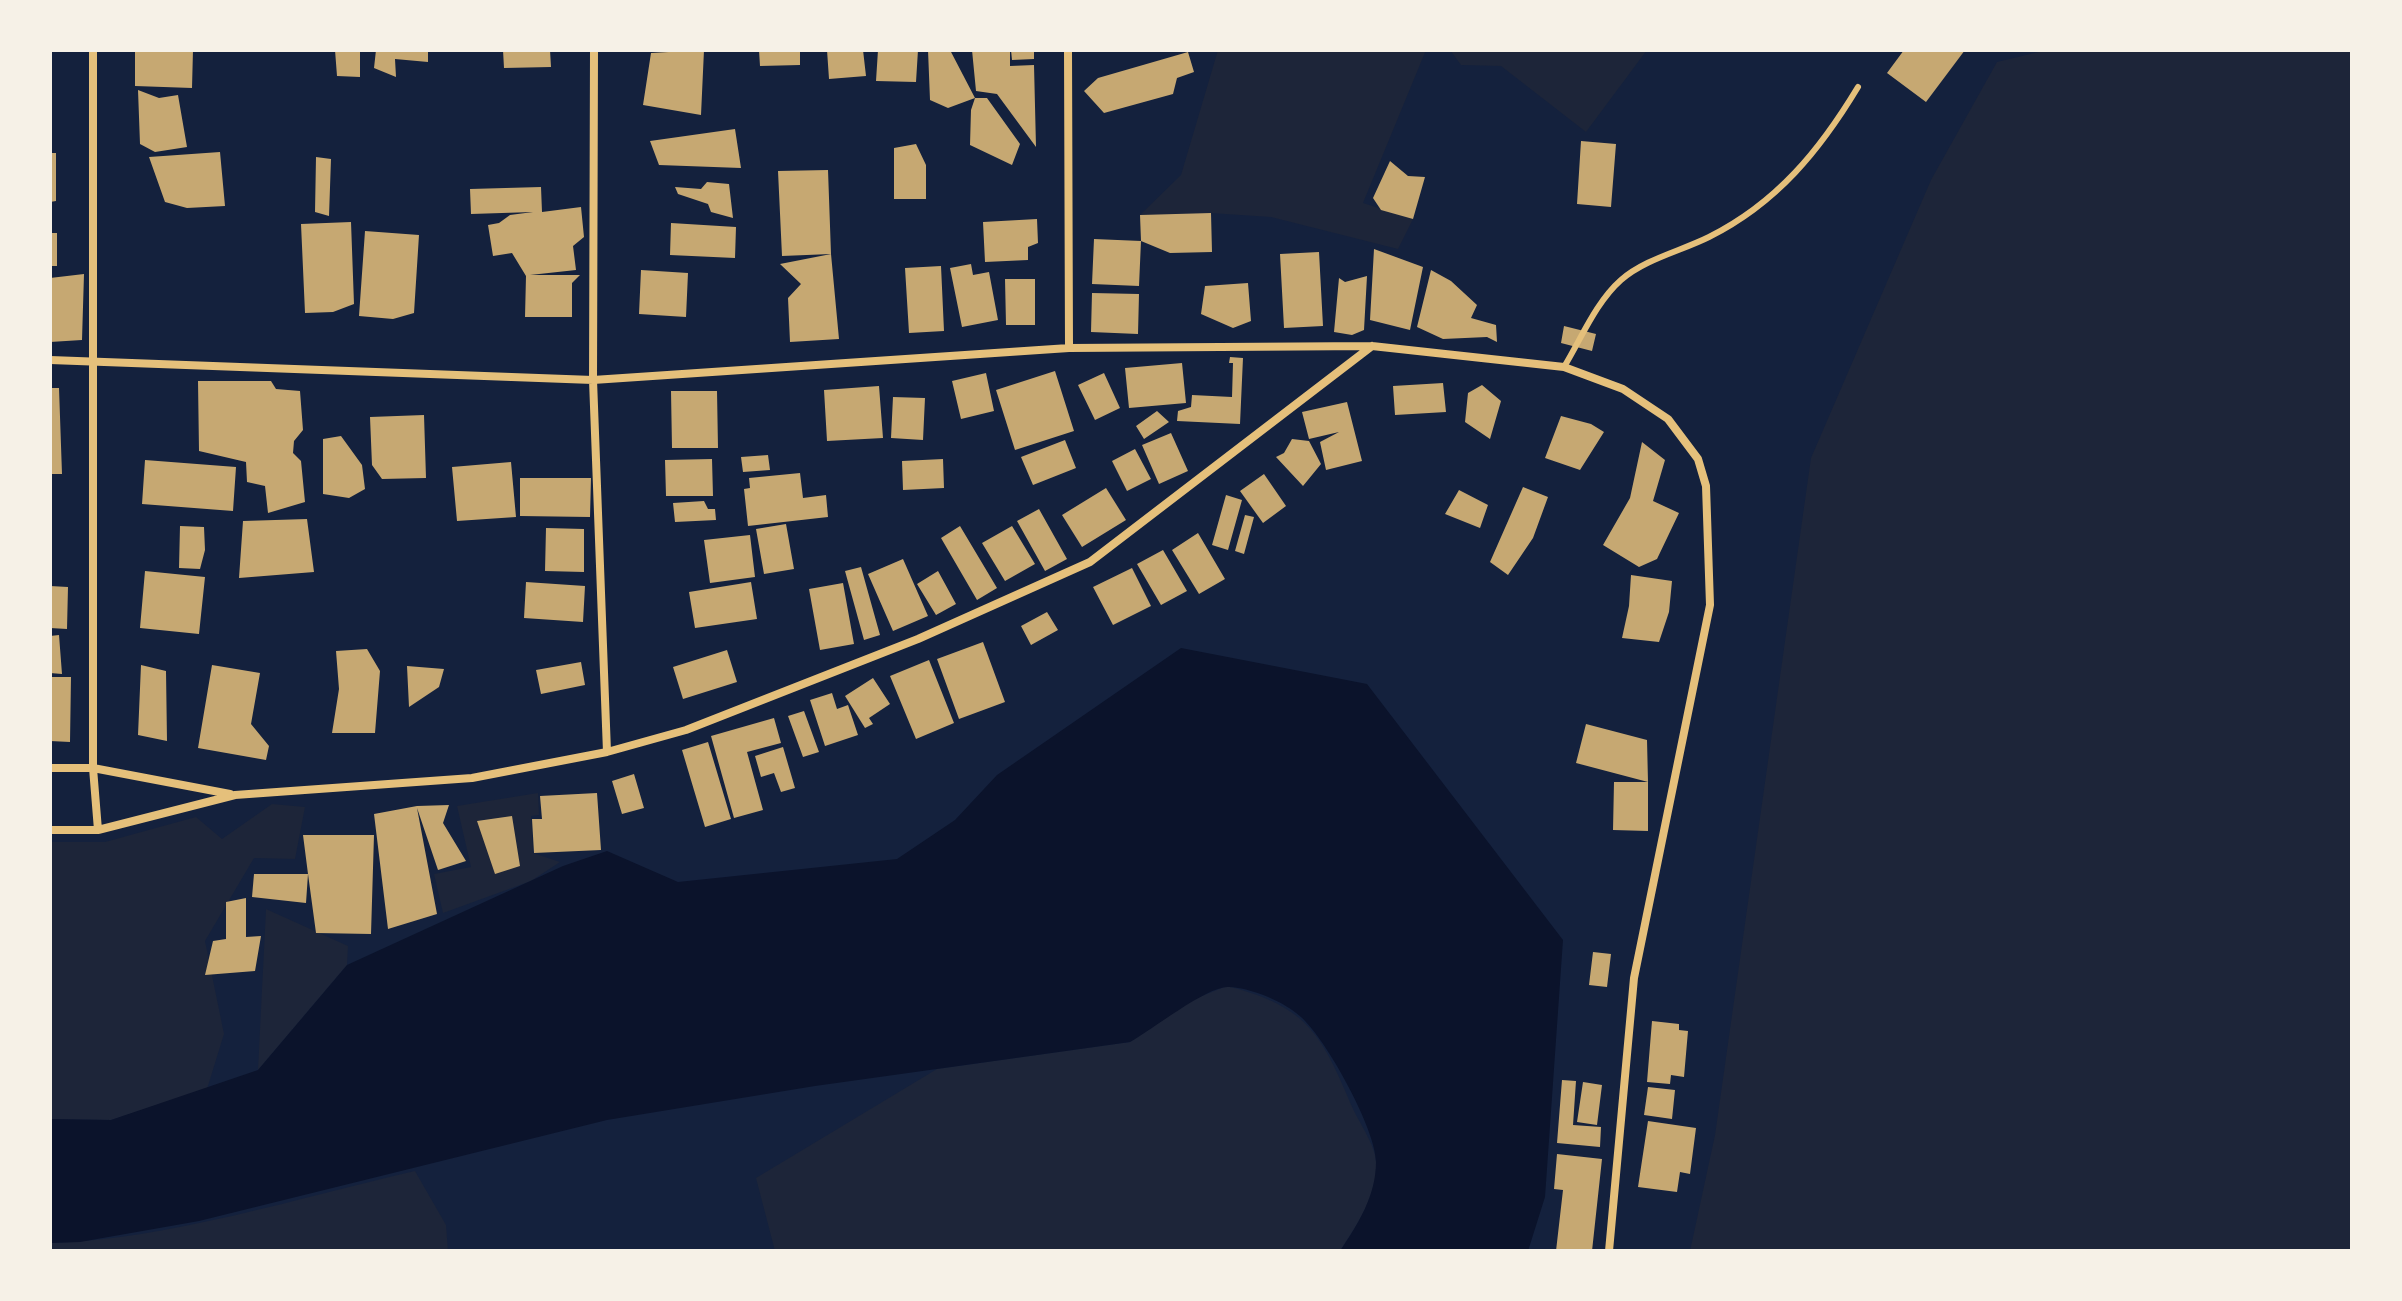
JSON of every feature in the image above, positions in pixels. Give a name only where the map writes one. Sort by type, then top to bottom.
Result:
[{"type":"street","points":[[93,50],[93,768],[98,830]]},
{"type":"street","points":[[594,50],[593,380],[607,752]]},
{"type":"street","points":[[1068,50],[1069,348]]},
{"type":"street","points":[[50,360],[593,380],[1069,348],[1372,346],[1564,367],[1623,389],[1668,419],[1698,459],[1706,486],[1710,605],[1634,978],[1609,1251]]},
{"type":"street","points":[[50,830],[98,830],[235,795],[472,778],[607,752],[686,730],[904,645],[1090,562],[1372,346]]},
{"type":"street","points":[[50,768],[93,768],[235,795]]},
{"type":"lane","points":[[1564,367],[1606,296],[1622,279],[1646,264],[1717,233],[1780,190],[1829,135],[1858,87]]},
{"type":"shaded area","points":[[1218,50],[1426,50],[1363,203],[1413,219],[1398,249],[1271,217],[1210,213],[1140,215],[1181,175]]},
{"type":"shaded area","points":[[1450,50],[1647,50],[1586,132],[1501,66],[1461,65]]},
{"type":"shaded area","points":[[2047,50],[2352,50],[2352,1251],[1690,1251],[1715,1135],[1811,458],[1931,180],[1997,62]]},
{"type":"shaded area","points":[[1181,648],[1367,684],[1563,940],[1545,1197],[1528,1251],[1340,1251],[1369,1198],[1375,1174],[1374,1147],[1359,1107],[1336,1064],[1301,1017],[1268,997],[1229,987],[1194,1000],[1130,1042],[815,1086],[607,1120],[199,1221],[80,1242],[50,1243],[50,1119],[111,1120],[258,1070],[347,965],[563,866],[607,851],[678,882],[897,859],[955,820],[997,775]]},
{"type":"shaded area","points":[[538,793],[539,815],[531,816],[533,853],[560,862],[531,881],[443,913],[434,874],[471,867],[457,806]]},
{"type":"shaded area","points":[[272,804],[305,807],[295,859],[254,858],[205,941],[224,1034],[207,1089],[111,1120],[50,1119],[50,842],[105,842],[196,817],[222,839]]},
{"type":"shaded area","points":[[266,909],[348,946],[347,965],[258,1070]]},
{"type":"shaded area","points":[[1227,986],[1277,1004],[1310,1028],[1332,1063],[1370,1142],[1376,1161],[1374,1185],[1365,1209],[1340,1251],[775,1251],[756,1178],[937,1069],[1130,1042],[1192,1000]]},
{"type":"shaded area","points":[[415,1171],[446,1225],[448,1251],[50,1251],[50,1243],[94,1240],[186,1226]]},
{"type":"building","points":[[135,50],[193,50],[192,88],[135,86]]},
{"type":"building","points":[[335,50],[360,50],[360,77],[337,76]]},
{"type":"building","points":[[376,50],[428,50],[428,62],[395,59],[396,77],[374,68]]},
{"type":"building","points":[[503,50],[550,50],[551,67],[504,68]]},
{"type":"building","points":[[704,50],[701,115],[643,105],[651,53]]},
{"type":"building","points":[[759,50],[800,50],[800,65],[760,66]]},
{"type":"building","points":[[827,50],[863,50],[866,76],[829,79]]},
{"type":"building","points":[[878,50],[918,50],[916,82],[876,81]]},
{"type":"building","points":[[928,50],[950,50],[975,98],[948,108],[930,100]]},
{"type":"building","points":[[972,50],[1010,50],[1010,66],[1034,65],[1036,147],[997,94],[976,91]]},
{"type":"building","points":[[1011,50],[1034,50],[1034,59],[1012,60]]},
{"type":"building","points":[[1904,50],[1965,50],[1926,102],[1887,73]]},
{"type":"building","points":[[1188,52],[1194,72],[1177,78],[1173,94],[1104,113],[1084,91],[1098,78]]},
{"type":"building","points":[[138,90],[159,98],[178,95],[187,147],[155,152],[140,144]]},
{"type":"building","points":[[975,98],[987,98],[1020,144],[1012,165],[970,145],[971,110]]},
{"type":"building","points":[[735,129],[741,168],[659,165],[650,141]]},
{"type":"building","points":[[1581,141],[1616,144],[1611,207],[1577,204]]},
{"type":"building","points":[[916,144],[926,165],[926,199],[894,199],[894,148]]},
{"type":"building","points":[[220,152],[225,206],[187,208],[165,202],[149,157]]},
{"type":"building","points":[[50,153],[56,153],[56,201],[50,202]]},
{"type":"building","points":[[316,157],[331,159],[329,216],[315,212]]},
{"type":"building","points":[[1390,161],[1408,176],[1425,177],[1413,219],[1381,210],[1373,198]]},
{"type":"building","points":[[828,170],[831,254],[782,256],[778,171]]},
{"type":"building","points":[[707,182],[729,184],[733,218],[711,212],[708,204],[678,194],[675,187],[701,189]]},
{"type":"building","points":[[541,187],[542,212],[581,207],[584,237],[573,246],[576,270],[530,275],[580,275],[572,283],[572,317],[525,317],[526,276],[512,253],[493,256],[488,225],[499,223],[510,215],[533,212],[471,214],[470,189]]},
{"type":"building","points":[[1211,213],[1212,252],[1170,253],[1141,241],[1140,215]]},
{"type":"building","points":[[1037,219],[1038,243],[1028,247],[1028,260],[985,262],[983,222]]},
{"type":"building","points":[[351,222],[354,304],[333,312],[305,313],[301,224]]},
{"type":"building","points":[[671,223],[736,227],[735,258],[670,255]]},
{"type":"building","points":[[365,231],[419,235],[414,313],[393,319],[359,316]]},
{"type":"building","points":[[50,233],[57,233],[57,266],[50,266]]},
{"type":"building","points":[[1094,239],[1141,241],[1139,286],[1092,284]]},
{"type":"building","points":[[1374,249],[1423,267],[1410,330],[1370,320]]},
{"type":"building","points":[[1319,252],[1323,326],[1284,328],[1280,254]]},
{"type":"building","points":[[831,254],[839,339],[790,342],[788,298],[801,284],[780,264]]},
{"type":"building","points":[[971,264],[973,275],[989,272],[998,320],[962,327],[950,268]]},
{"type":"building","points":[[941,266],[944,331],[909,333],[905,268]]},
{"type":"building","points":[[641,270],[688,273],[686,317],[639,314]]},
{"type":"building","points":[[1431,270],[1451,281],[1477,305],[1471,318],[1496,325],[1497,342],[1487,337],[1443,339],[1417,327]]},
{"type":"building","points":[[84,274],[82,340],[50,342],[50,278]]},
{"type":"building","points":[[1367,276],[1364,330],[1352,335],[1334,332],[1339,278],[1345,282]]},
{"type":"building","points":[[1005,279],[1035,279],[1035,325],[1006,325]]},
{"type":"building","points":[[1248,283],[1251,321],[1233,328],[1201,314],[1205,286]]},
{"type":"building","points":[[1092,293],[1139,294],[1138,334],[1091,332]]},
{"type":"building","points":[[1564,326],[1596,334],[1592,351],[1561,343]]},
{"type":"building","points":[[1230,357],[1243,358],[1240,424],[1177,421],[1178,411],[1191,407],[1192,395],[1232,397],[1233,363],[1229,363]]},
{"type":"building","points":[[1182,363],[1186,403],[1129,408],[1125,368]]},
{"type":"building","points":[[1055,371],[1074,431],[1015,450],[996,390]]},
{"type":"building","points":[[986,373],[994,411],[961,419],[952,381]]},
{"type":"building","points":[[1104,373],[1120,408],[1095,420],[1078,385]]},
{"type":"building","points":[[198,381],[271,381],[276,389],[300,391],[303,430],[294,441],[293,453],[301,461],[305,502],[268,513],[265,486],[247,482],[246,462],[199,451]]},
{"type":"building","points":[[1443,383],[1446,412],[1395,415],[1393,386]]},
{"type":"building","points":[[1482,385],[1501,401],[1490,439],[1465,422],[1468,393]]},
{"type":"building","points":[[879,386],[883,438],[827,441],[824,390]]},
{"type":"building","points":[[50,388],[59,388],[62,474],[50,474]]},
{"type":"building","points":[[671,391],[717,391],[718,448],[672,448]]},
{"type":"building","points":[[893,397],[925,398],[923,440],[891,438]]},
{"type":"building","points":[[1347,402],[1362,461],[1326,470],[1320,442],[1339,432],[1309,439],[1302,412]]},
{"type":"building","points":[[1157,411],[1169,422],[1144,439],[1136,426]]},
{"type":"building","points":[[424,415],[426,478],[382,479],[372,465],[370,417]]},
{"type":"building","points":[[1561,416],[1591,424],[1604,432],[1580,470],[1545,458]]},
{"type":"building","points":[[1171,433],[1188,471],[1159,484],[1142,445]]},
{"type":"building","points":[[341,436],[362,465],[365,489],[349,498],[323,494],[323,439]]},
{"type":"building","points":[[1292,439],[1309,441],[1321,464],[1303,486],[1276,457],[1284,453]]},
{"type":"building","points":[[1065,440],[1076,468],[1033,485],[1021,457]]},
{"type":"building","points":[[1642,442],[1665,460],[1653,501],[1679,513],[1657,559],[1639,567],[1603,545],[1630,498]]},
{"type":"building","points":[[1135,449],[1151,479],[1127,491],[1112,461]]},
{"type":"building","points":[[768,455],[770,470],[743,472],[741,457]]},
{"type":"building","points":[[712,459],[713,496],[666,496],[665,460]]},
{"type":"building","points":[[943,459],[944,488],[903,490],[902,461]]},
{"type":"building","points":[[145,460],[236,467],[233,511],[142,504]]},
{"type":"building","points":[[511,462],[516,517],[457,521],[452,467]]},
{"type":"building","points":[[800,473],[803,498],[826,495],[828,517],[748,526],[744,489],[750,488],[749,478]]},
{"type":"building","points":[[1264,474],[1286,506],[1263,523],[1240,491]]},
{"type":"building","points":[[520,478],[591,478],[590,517],[520,516]]},
{"type":"building","points":[[1523,487],[1548,497],[1533,538],[1508,575],[1490,562]]},
{"type":"building","points":[[1106,488],[1126,520],[1082,547],[1062,515]]},
{"type":"building","points":[[1459,490],[1488,505],[1480,528],[1445,514]]},
{"type":"building","points":[[1226,495],[1242,500],[1228,550],[1212,545]]},
{"type":"building","points":[[704,501],[708,509],[715,509],[716,520],[675,522],[673,503]]},
{"type":"building","points":[[1039,509],[1067,559],[1045,571],[1017,521]]},
{"type":"building","points":[[1245,515],[1254,517],[1244,554],[1235,551]]},
{"type":"building","points":[[307,519],[314,572],[239,578],[243,521]]},
{"type":"building","points":[[786,524],[794,569],[764,574],[756,529]]},
{"type":"building","points":[[180,526],[204,527],[205,550],[200,569],[179,568]]},
{"type":"building","points":[[960,526],[997,588],[977,600],[941,538]]},
{"type":"building","points":[[1012,526],[1035,564],[1005,581],[982,543]]},
{"type":"building","points":[[546,528],[584,529],[584,572],[545,571]]},
{"type":"building","points":[[1198,533],[1225,579],[1199,594],[1172,550]]},
{"type":"building","points":[[750,535],[755,577],[710,583],[704,540]]},
{"type":"building","points":[[1163,550],[1187,591],[1161,605],[1137,564]]},
{"type":"building","points":[[903,559],[928,616],[893,631],[868,574]]},
{"type":"building","points":[[861,567],[880,635],[864,640],[845,571]]},
{"type":"building","points":[[1132,568],[1151,606],[1113,625],[1093,587]]},
{"type":"building","points":[[145,571],[205,577],[199,634],[140,628]]},
{"type":"building","points":[[938,571],[956,604],[936,615],[917,584]]},
{"type":"building","points":[[1631,575],[1672,581],[1669,612],[1659,642],[1622,638],[1629,606]]},
{"type":"building","points":[[526,582],[585,586],[583,622],[524,618]]},
{"type":"building","points":[[751,582],[757,619],[695,628],[689,592]]},
{"type":"building","points":[[843,583],[854,644],[820,650],[809,589]]},
{"type":"building","points":[[50,586],[68,587],[67,629],[50,628]]},
{"type":"building","points":[[1047,612],[1058,630],[1031,645],[1021,626]]},
{"type":"building","points":[[59,635],[62,674],[50,673],[50,636]]},
{"type":"building","points":[[983,642],[1005,702],[959,719],[937,659]]},
{"type":"building","points":[[367,649],[380,671],[375,733],[332,733],[339,689],[336,651]]},
{"type":"building","points":[[727,650],[737,682],[683,699],[673,667]]},
{"type":"building","points":[[929,660],[954,723],[916,739],[890,676]]},
{"type":"building","points":[[581,662],[585,685],[541,694],[536,670]]},
{"type":"building","points":[[141,665],[166,671],[167,741],[138,735]]},
{"type":"building","points":[[212,665],[260,673],[251,724],[269,746],[266,760],[198,748]]},
{"type":"building","points":[[407,666],[444,669],[439,687],[409,707]]},
{"type":"building","points":[[50,677],[71,677],[70,742],[50,741]]},
{"type":"building","points":[[873,678],[890,704],[869,718],[873,724],[865,728],[845,696]]},
{"type":"building","points":[[832,693],[837,709],[848,705],[858,735],[825,746],[810,700]]},
{"type":"building","points":[[804,711],[819,752],[803,757],[788,716]]},
{"type":"building","points":[[774,718],[781,743],[747,752],[763,810],[734,818],[711,736]]},
{"type":"building","points":[[1586,724],[1647,740],[1648,782],[1576,763]]},
{"type":"building","points":[[708,742],[731,819],[705,827],[682,750]]},
{"type":"building","points":[[783,747],[795,788],[781,792],[774,773],[761,777],[755,756]]},
{"type":"building","points":[[634,774],[644,808],[622,814],[612,781]]},
{"type":"building","points":[[1614,782],[1648,782],[1648,831],[1613,830]]},
{"type":"building","points":[[597,793],[601,850],[534,853],[532,819],[542,819],[540,796]]},
{"type":"building","points":[[449,805],[443,823],[466,861],[438,870],[417,808],[437,914],[388,929],[374,814],[417,806]]},
{"type":"building","points":[[512,816],[520,866],[495,874],[477,821]]},
{"type":"building","points":[[303,835],[374,835],[371,934],[316,933]]},
{"type":"building","points":[[254,874],[308,874],[306,903],[252,897]]},
{"type":"building","points":[[246,898],[246,937],[261,936],[255,971],[205,975],[213,941],[226,939],[226,902]]},
{"type":"building","points":[[1593,952],[1611,954],[1607,987],[1589,985]]},
{"type":"building","points":[[1652,1021],[1679,1024],[1679,1030],[1688,1031],[1684,1077],[1671,1075],[1670,1084],[1647,1082]]},
{"type":"building","points":[[1562,1080],[1576,1081],[1573,1125],[1601,1127],[1600,1147],[1557,1143]]},
{"type":"building","points":[[1583,1082],[1602,1085],[1597,1125],[1577,1122]]},
{"type":"building","points":[[1648,1087],[1675,1090],[1672,1119],[1644,1115]]},
{"type":"building","points":[[1648,1121],[1696,1128],[1690,1174],[1680,1172],[1677,1192],[1638,1187]]},
{"type":"building","points":[[1557,1154],[1602,1159],[1592,1251],[1556,1251],[1563,1190],[1554,1189]]}]
